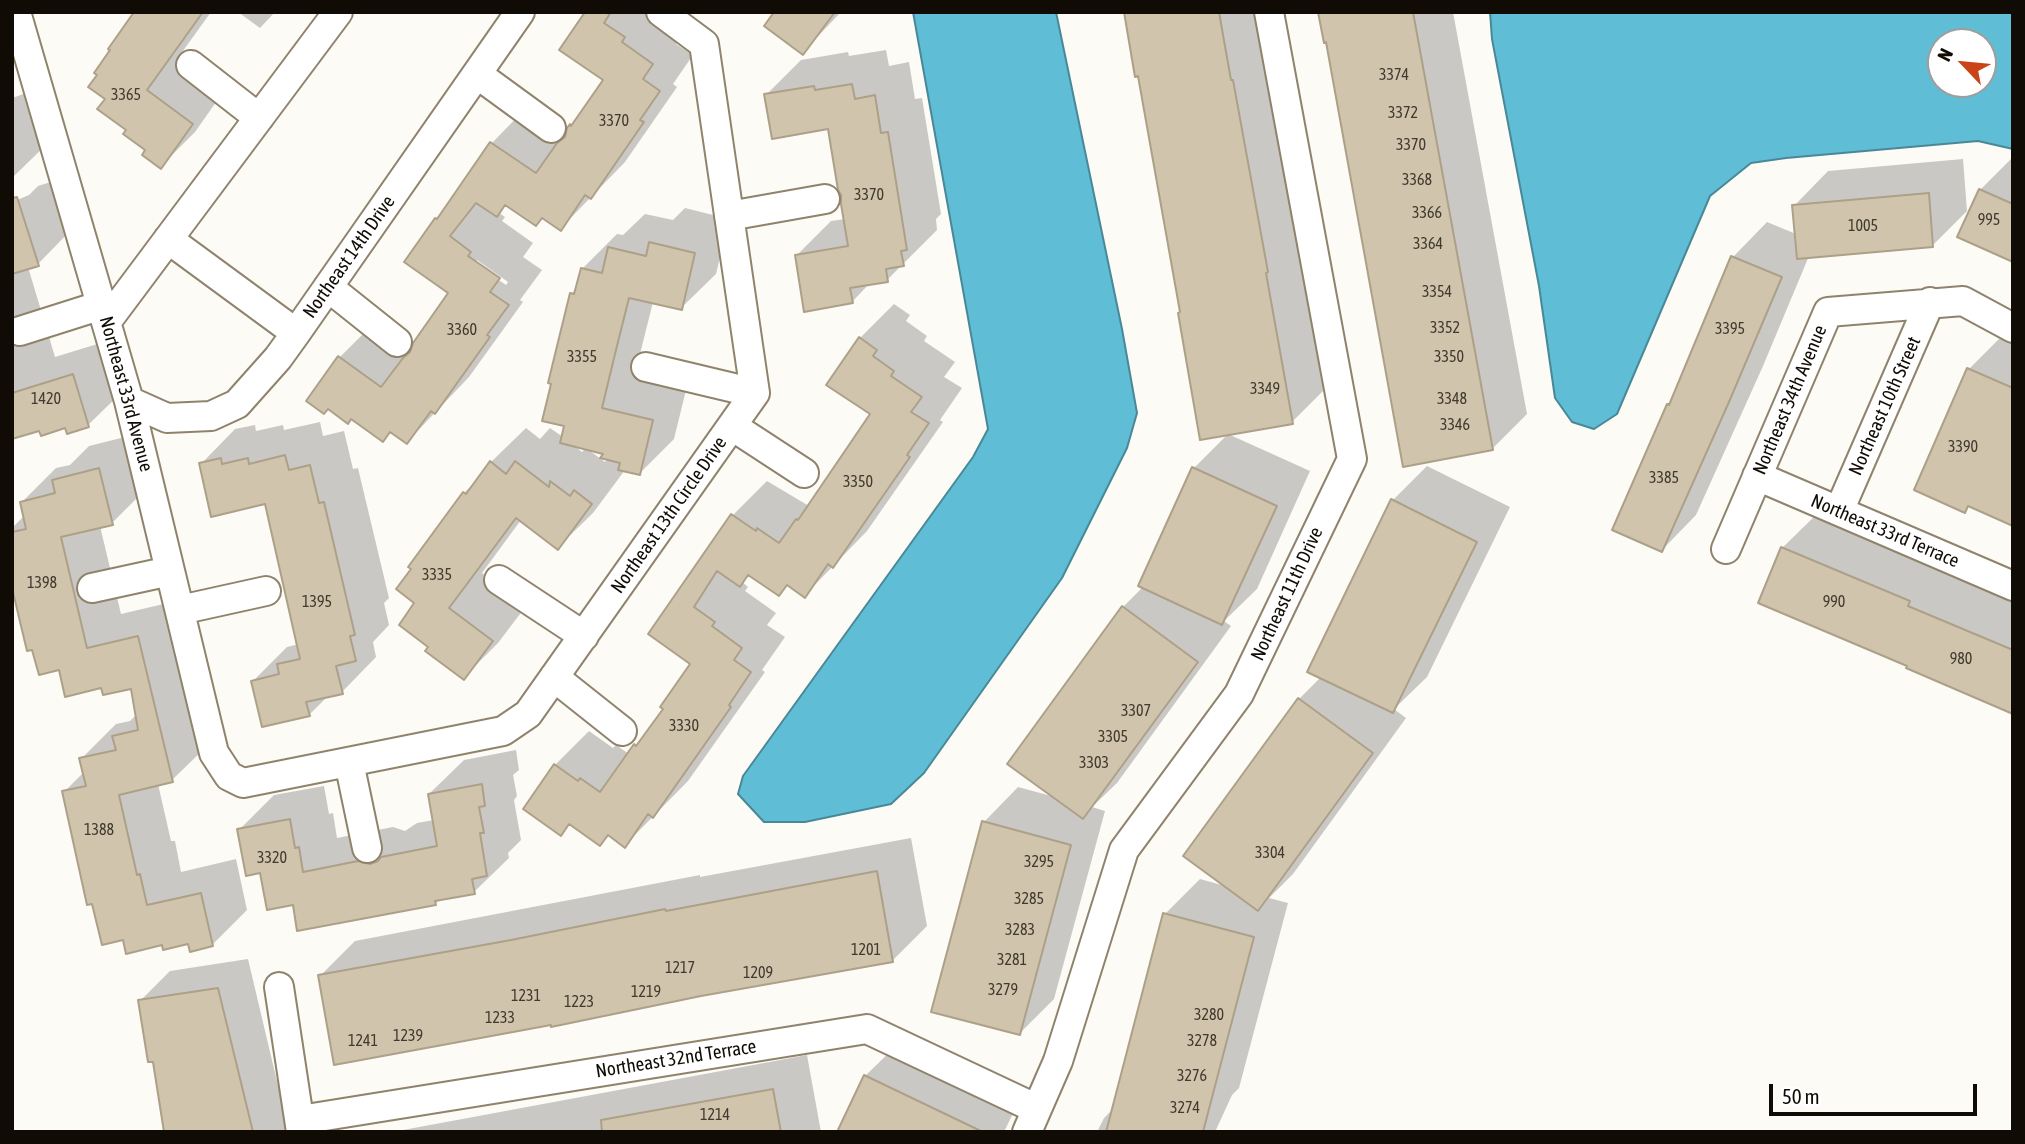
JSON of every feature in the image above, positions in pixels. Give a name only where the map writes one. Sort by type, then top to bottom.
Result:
[{"type":"street","name":"Northeast 33rd Avenue","points":[[16,12],[20,55],[130,401],[214,753],[229,776]]},
{"type":"street","points":[[20,331],[104,313],[168,239],[338,12]]},
{"type":"street","name":"Northeast 14th Drive","points":[[130,401],[167,418],[211,415],[237,404],[278,358],[520,12]]},
{"type":"street","name":"Northeast 11th Drive","points":[[1032,1120],[1058,1061],[1124,850],[1239,694],[1352,459],[1269,12]]},
{"type":"street","points":[[646,367],[755,393],[704,44],[662,13]]},
{"type":"street","points":[[191,65],[259,118]]},
{"type":"street","points":[[478,74],[551,128]]},
{"type":"street","points":[[729,216],[825,200]]},
{"type":"street","points":[[168,239],[296,333]]},
{"type":"street","points":[[328,287],[397,342]]},
{"type":"street","name":"Northeast 34th Avenue","points":[[1726,549],[1828,312],[1962,301],[2013,328]]},
{"type":"street","name":"Northeast 10th Street","points":[[1839,510],[1930,302]]},
{"type":"street","name":"Northeast 13th Circle Drive","points":[[229,776],[243,783],[503,731],[528,714],[755,393]]},
{"type":"street","points":[[732,426],[804,473]]},
{"type":"street","name":"Northeast 33rd Terrace","points":[[1757,476],[2013,586]]},
{"type":"street","points":[[92,588],[170,571]]},
{"type":"street","points":[[499,580],[584,636]]},
{"type":"street","points":[[180,610],[266,591]]},
{"type":"street","points":[[554,677],[622,731]]},
{"type":"street","points":[[349,762],[368,848]]},
{"type":"street","points":[[279,986],[300,1126]]},
{"type":"street","name":"Northeast 32nd Terrace","points":[[300,1126],[867,1029],[1032,1120]]},
{"type":"water","points":[[913,12],[1056,12],[1137,413],[1127,448],[1062,578],[924,773],[891,804],[805,822],[764,822],[738,794],[743,776],[973,457],[988,429]]},
{"type":"water","points":[[1490,12],[2013,12],[2013,149],[1978,141],[1751,163],[1710,196],[1617,414],[1594,429],[1572,422],[1555,398],[1539,286],[1492,39]]},
{"type":"building","points":[[134,12],[203,12],[147,90],[193,124],[161,169],[142,155],[145,150],[123,134],[126,130],[97,109],[105,99],[88,87],[97,75],[94,73],[110,50],[108,49]]},
{"type":"building","points":[[585,12],[611,12],[604,23],[625,37],[622,42],[653,64],[643,79],[660,91],[640,120],[644,122],[591,199],[585,195],[561,231],[542,218],[536,226],[505,205],[497,217],[476,203],[450,236],[471,252],[468,256],[500,278],[490,292],[509,305],[487,335],[490,337],[435,414],[431,411],[407,444],[390,432],[383,442],[351,419],[348,424],[328,409],[324,414],[306,401],[338,356],[381,387],[410,352],[413,343],[448,293],[404,262],[490,142],[536,173],[557,143],[565,137],[567,128],[603,80],[559,50]]},
{"type":"building","points":[[774,12],[835,12],[803,55],[764,26]]},
{"type":"building","points":[[1124,12],[1219,12],[1268,272],[1266,273],[1293,424],[1200,440],[1178,313],[1180,312]]},
{"type":"building","points":[[1318,12],[1413,12],[1493,450],[1403,467],[1326,42],[1324,43]]},
{"type":"building","points":[[852,84],[855,99],[875,95],[881,133],[888,132],[907,250],[901,251],[904,266],[886,269],[888,282],[850,288],[853,303],[804,312],[795,255],[848,246],[841,195],[828,129],[772,139],[764,94],[814,86],[815,90]]},
{"type":"building","points":[[1979,189],[2013,204],[2013,262],[1957,237]]},
{"type":"building","points":[[1929,193],[1933,247],[1797,259],[1792,205]]},
{"type":"building","points":[[17,197],[39,266],[12,274],[12,198]]},
{"type":"building","points":[[649,242],[695,253],[682,310],[629,298],[615,354],[602,408],[653,420],[640,475],[618,470],[620,463],[600,458],[603,454],[560,443],[564,426],[542,421],[551,384],[548,383],[570,293],[574,294],[581,268],[602,273],[608,247],[646,256]]},
{"type":"building","points":[[1731,256],[1782,277],[1662,552],[1612,530],[1667,404],[1669,405]]},
{"type":"building","points":[[859,337],[877,350],[873,356],[894,371],[891,376],[922,397],[911,412],[929,423],[907,455],[910,457],[833,568],[828,564],[805,598],[787,585],[779,596],[748,575],[740,587],[717,571],[694,607],[715,622],[712,626],[742,648],[734,660],[751,672],[729,705],[731,707],[653,818],[648,814],[625,848],[608,835],[600,846],[569,824],[561,836],[523,809],[554,764],[600,792],[663,709],[660,707],[690,664],[648,634],[731,514],[779,543],[796,519],[798,520],[870,414],[826,385]]},
{"type":"building","points":[[1967,368],[2013,388],[2013,526],[1968,506],[1965,513],[1914,490]]},
{"type":"building","points":[[73,374],[89,427],[67,434],[65,428],[41,436],[39,431],[12,439],[12,393]]},
{"type":"building","points":[[285,455],[289,470],[310,465],[319,503],[324,502],[355,635],[350,636],[356,661],[336,666],[343,694],[306,702],[310,716],[262,727],[251,681],[279,674],[277,664],[300,659],[265,504],[211,517],[199,463],[221,458],[222,464],[248,458],[249,464]]},
{"type":"building","points":[[490,461],[506,474],[515,461],[549,487],[550,481],[570,496],[574,490],[592,504],[558,550],[516,518],[449,608],[493,641],[464,680],[425,651],[428,647],[399,625],[414,603],[396,589],[411,569],[408,567],[463,492],[466,494]]},
{"type":"building","points":[[1192,467],[1277,506],[1222,625],[1138,586]]},
{"type":"building","points":[[99,468],[113,525],[61,537],[87,648],[138,636],[173,782],[119,795],[137,875],[140,874],[147,905],[201,893],[213,946],[190,952],[188,944],[163,950],[162,945],[126,954],[123,940],[102,945],[92,904],[87,905],[62,791],[86,786],[79,758],[116,750],[112,736],[138,730],[131,689],[103,695],[101,688],[65,697],[59,670],[39,675],[32,650],[27,651],[12,588],[12,532],[26,529],[20,502],[55,493],[52,480]]},
{"type":"building","points":[[1391,499],[1477,542],[1393,713],[1307,672]]},
{"type":"building","points":[[1781,547],[1910,601],[1908,606],[2013,650],[2013,714],[1758,603]]},
{"type":"building","points":[[1122,606],[1198,662],[1083,819],[1007,764]]},
{"type":"building","points":[[1298,698],[1373,753],[1258,911],[1183,856]]},
{"type":"building","points":[[482,784],[485,806],[479,807],[484,833],[480,833],[487,876],[472,879],[475,894],[435,901],[436,905],[297,931],[293,905],[267,910],[260,873],[246,876],[237,829],[290,819],[303,872],[358,861],[370,864],[381,857],[437,846],[428,794]]},
{"type":"building","points":[[982,821],[1071,845],[1020,1035],[931,1012]]},
{"type":"building","points":[[877,871],[893,962],[334,1065],[318,975]]},
{"type":"building","points":[[1163,913],[1254,937],[1203,1132],[1106,1132]]},
{"type":"building","points":[[218,988],[253,1132],[164,1132],[153,1062],[148,1062],[138,1000]]},
{"type":"building","points":[[864,1075],[983,1132],[837,1132]]},
{"type":"building","points":[[773,1089],[781,1132],[602,1132],[601,1120]]}]
